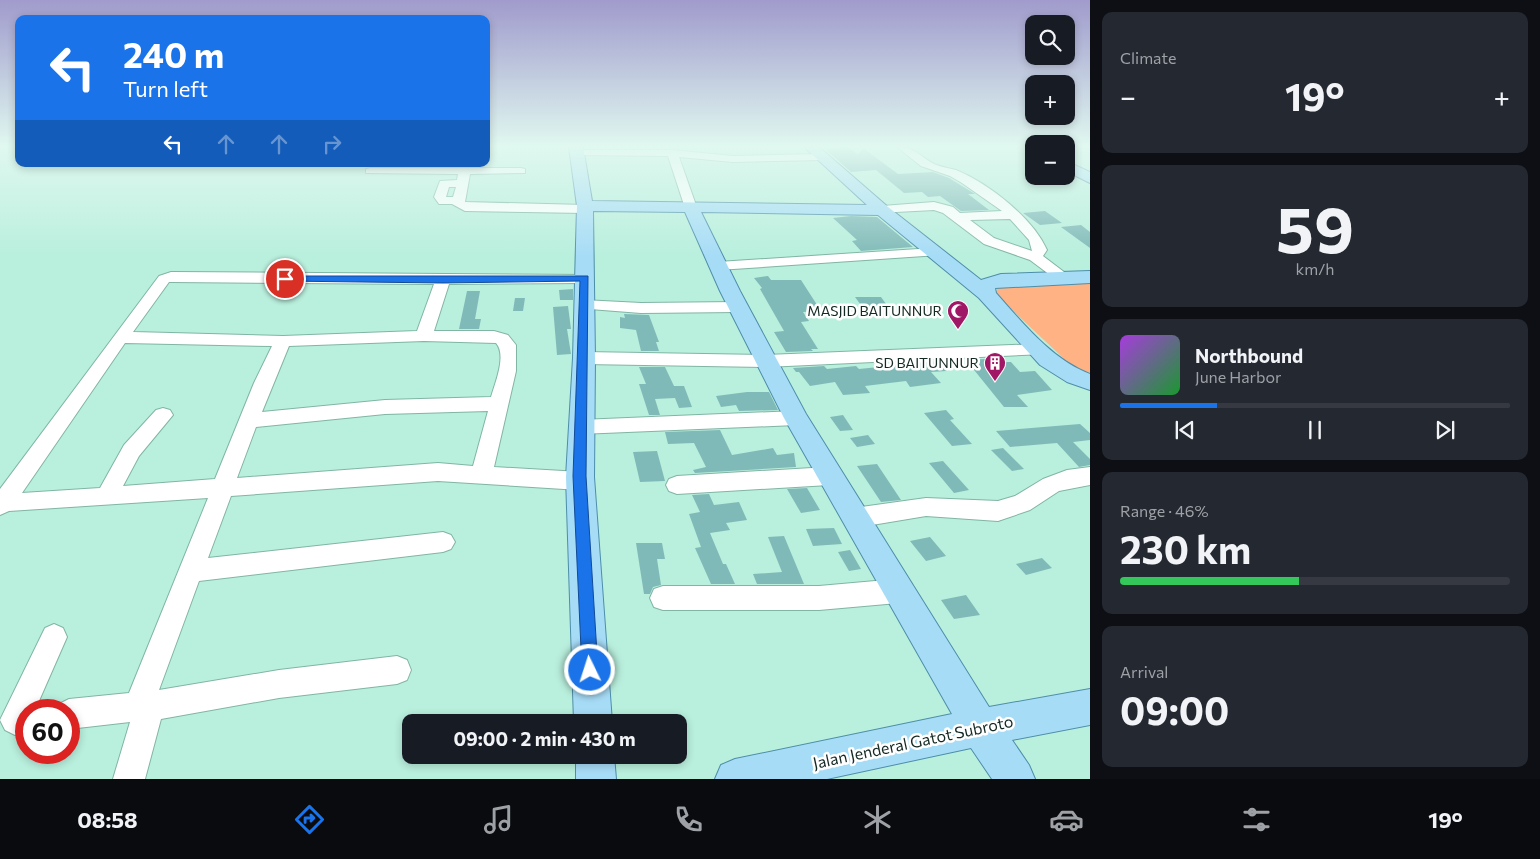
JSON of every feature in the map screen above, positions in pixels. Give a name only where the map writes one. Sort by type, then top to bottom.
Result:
[{"type":"main road","points":[[581,183],[585,208],[585,278],[580,481],[593,714]]},
{"type":"main road","points":[[852,183],[882,210],[986,294],[1039,350],[1070,375],[1090,382]]},
{"type":"main road","points":[[585,208],[882,210]]},
{"type":"main road","points":[[691,208],[738,307],[796,418],[980,727],[1015,779]]},
{"type":"main road","points":[[986,294],[985,286],[990,282],[1090,276]]},
{"type":"main road","name":"Jalan Jenderal Gatot Subroto","points":[[735,779],[822,770],[980,727],[1090,707]]},
{"type":"main road","points":[[595,764],[596,779]]},
{"type":"street","points":[[446,183],[440,197],[443,201],[459,200]]},
{"type":"street","points":[[463,183],[458,204],[474,208],[585,208]]},
{"type":"street","points":[[682,183],[691,208]]},
{"type":"street","points":[[969,183],[1013,215],[1034,235],[1040,250],[1035,257]]},
{"type":"street","points":[[882,210],[934,206],[948,210],[989,240],[1035,257],[1063,278]]},
{"type":"street","points":[[957,217],[1013,215]]},
{"type":"street","points":[[718,266],[934,252]]},
{"type":"street","points":[[1,504],[161,282],[172,277],[443,280],[585,278]]},
{"type":"street","points":[[424,336],[443,280]]},
{"type":"street","points":[[583,305],[641,308],[738,307]]},
{"type":"street","points":[[120,337],[283,341],[424,336],[494,336],[504,340],[508,351],[492,443],[480,476]]},
{"type":"street","points":[[129,779],[145,706],[191,571],[223,486],[283,341]]},
{"type":"street","points":[[584,358],[766,361],[1039,350]]},
{"type":"street","points":[[250,420],[386,407],[499,404]]},
{"type":"street","points":[[107,496],[131,451],[163,415]]},
{"type":"street","points":[[580,427],[796,418]]},
{"type":"street","points":[[1,504],[223,486],[438,472],[580,481]]},
{"type":"street","points":[[677,485],[829,476]]},
{"type":"street","points":[[854,518],[926,507],[998,510],[1022,503],[1051,485],[1067,479],[1090,476]]},
{"type":"street","points":[[191,571],[443,542]]},
{"type":"street","points":[[664,598],[819,598],[898,591]]},
{"type":"street","points":[[14,720],[54,637]]},
{"type":"street","points":[[80,713],[145,706],[278,684],[397,670]]},
{"type":"shaded area","points":[[1090,282],[1090,379],[1077,371],[995,294],[999,285]]},
{"type":"building","points":[[892,183],[958,183],[975,194],[968,194],[989,210],[961,211],[940,196],[928,197],[922,192],[904,193]]},
{"type":"building","points":[[1045,211],[1062,223],[1040,225],[1023,213]]},
{"type":"building","points":[[851,216],[877,217],[913,247],[861,251],[852,241],[857,240],[833,218]]},
{"type":"building","points":[[1081,225],[1090,232],[1090,248],[1061,227]]},
{"type":"building","points":[[768,276],[771,280],[801,280],[821,311],[803,312],[809,321],[801,322],[818,349],[811,349],[813,351],[786,352],[774,332],[784,331],[760,289],[762,288],[754,278]]},
{"type":"building","points":[[573,289],[573,300],[560,300],[559,290]]},
{"type":"building","points":[[467,291],[480,291],[475,319],[481,319],[479,329],[459,329]]},
{"type":"building","points":[[855,297],[881,297],[889,308],[863,308]]},
{"type":"building","points":[[515,298],[525,298],[523,311],[513,311]]},
{"type":"building","points":[[568,306],[571,329],[567,329],[571,354],[557,355],[553,307]]},
{"type":"building","points":[[624,314],[649,315],[659,342],[656,342],[659,351],[641,351],[636,330],[620,328],[620,317],[625,318]]},
{"type":"building","points":[[985,359],[988,362],[1011,362],[1020,372],[1035,371],[1052,390],[1017,395],[1028,407],[1004,407],[966,360]]},
{"type":"building","points":[[938,361],[947,371],[931,372],[941,383],[910,387],[906,381],[865,386],[870,393],[843,395],[835,382],[810,386],[799,372],[796,372],[793,368],[824,366],[827,369],[856,366],[859,369]]},
{"type":"building","points":[[639,367],[665,367],[674,386],[684,386],[692,407],[679,408],[675,398],[655,399],[660,415],[649,415],[639,384],[646,384]]},
{"type":"building","points":[[747,392],[769,392],[778,410],[739,411],[736,405],[721,407],[716,396]]},
{"type":"building","points":[[946,410],[954,419],[950,420],[972,444],[952,446],[924,413]]},
{"type":"building","points":[[843,415],[853,430],[840,431],[830,417]]},
{"type":"building","points":[[1080,424],[1090,433],[1090,440],[1073,442],[1090,459],[1090,465],[1079,467],[1057,443],[1010,447],[996,431]]},
{"type":"building","points":[[720,430],[732,455],[773,448],[777,455],[794,453],[796,467],[695,473],[693,470],[706,467],[694,443],[668,444],[665,432]]},
{"type":"building","points":[[868,435],[875,444],[857,447],[850,438]]},
{"type":"building","points":[[1003,448],[1024,469],[1012,471],[991,450]]},
{"type":"building","points":[[657,451],[665,481],[640,482],[633,452]]},
{"type":"building","points":[[943,461],[969,490],[954,493],[929,463]]},
{"type":"building","points":[[877,464],[901,500],[881,502],[857,466]]},
{"type":"building","points":[[807,488],[820,510],[801,513],[787,489]]},
{"type":"building","points":[[709,494],[714,505],[739,502],[747,520],[726,523],[730,530],[710,533],[723,564],[726,564],[735,584],[711,584],[695,548],[701,547],[689,514],[700,512],[692,495]]},
{"type":"building","points":[[834,528],[842,544],[813,546],[806,529]]},
{"type":"building","points":[[784,536],[804,584],[757,584],[753,574],[782,572],[768,537]]},
{"type":"building","points":[[930,537],[946,556],[926,561],[910,541]]},
{"type":"building","points":[[636,543],[662,543],[665,559],[657,559],[661,585],[653,587],[650,594],[644,594]]},
{"type":"building","points":[[850,550],[861,569],[849,571],[838,552]]},
{"type":"building","points":[[1042,558],[1052,568],[1026,575],[1016,564]]},
{"type":"building","points":[[966,595],[980,615],[954,619],[941,600]]},
{"type":"place","name":"MASJID BAITUNNUR","points":[[958,330]]},
{"type":"place","name":"SD BAITUNNUR","points":[[995,382]]},
{"type":"route","points":[[285,279],[443,280],[585,278],[580,476],[582,552],[590,670]]}]
